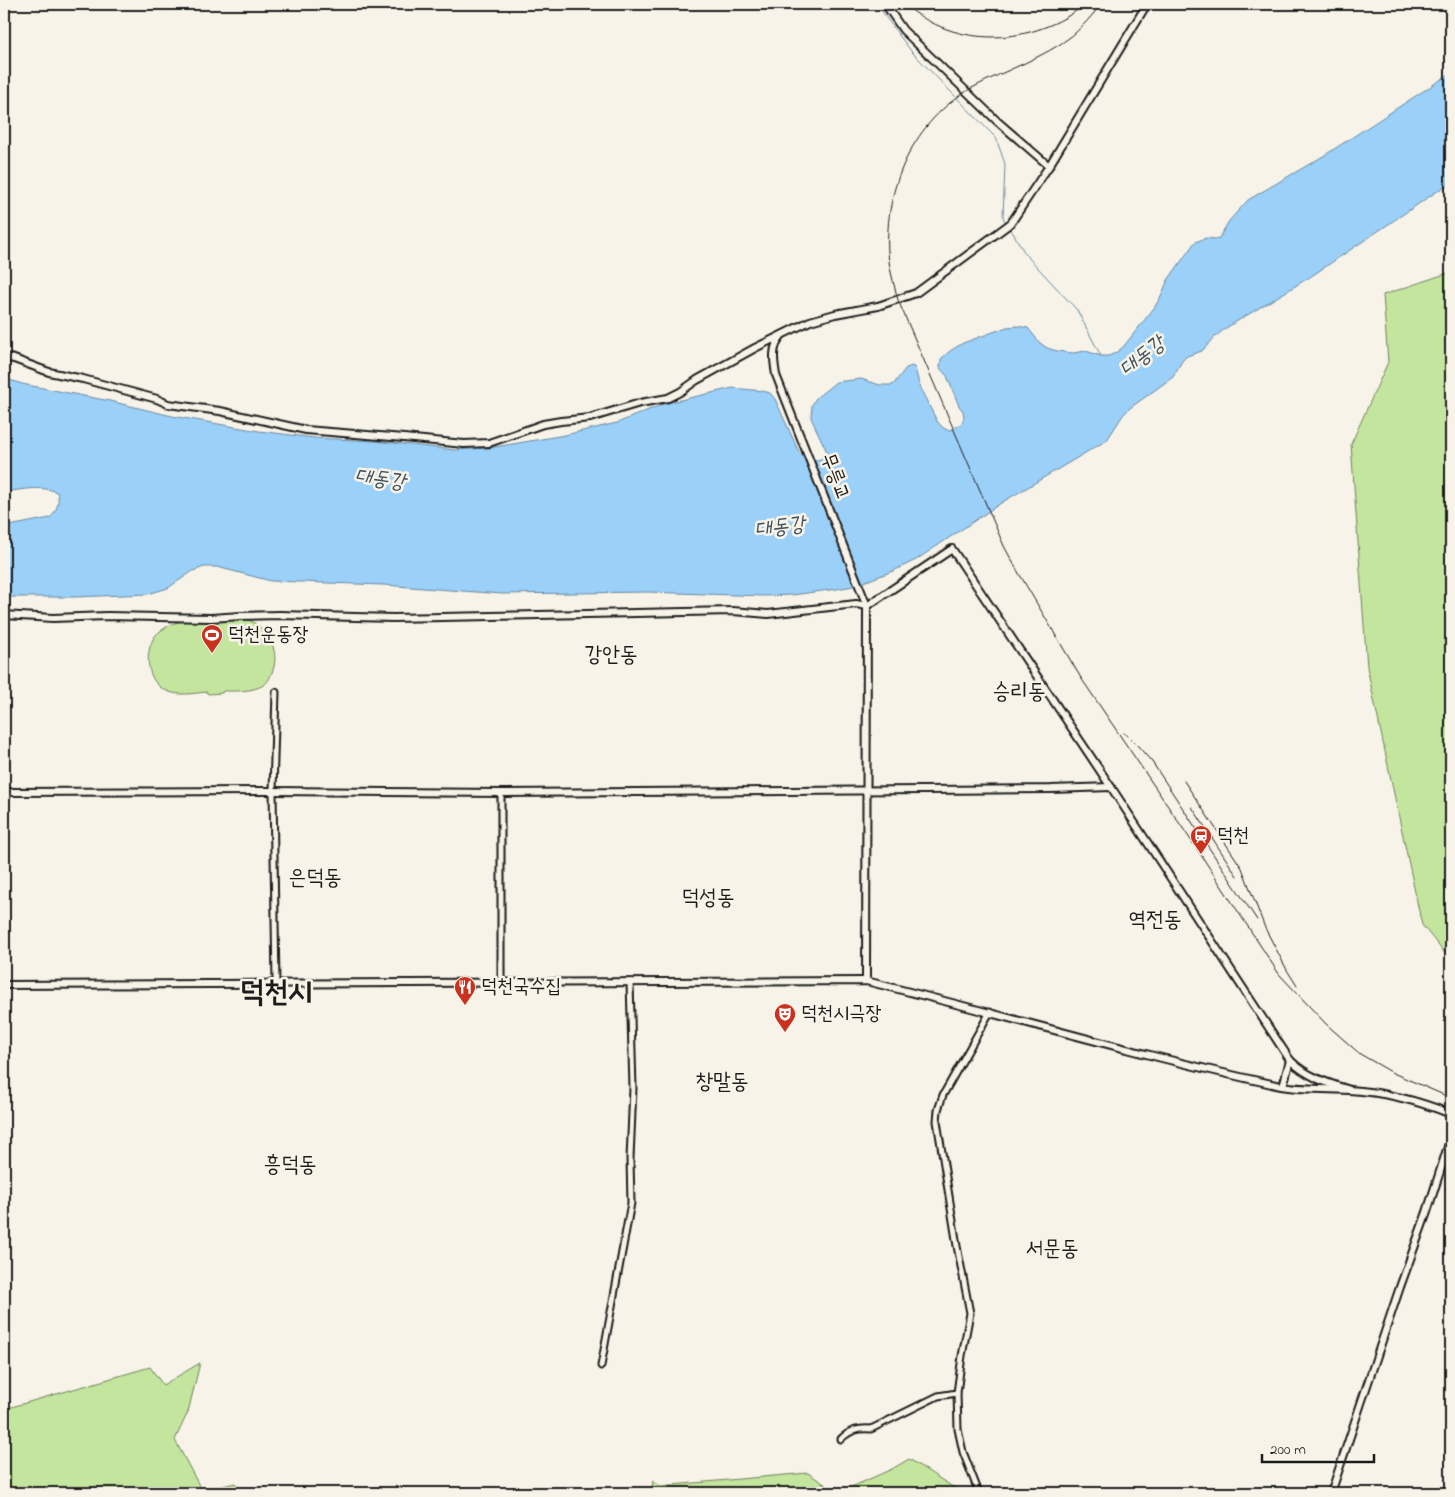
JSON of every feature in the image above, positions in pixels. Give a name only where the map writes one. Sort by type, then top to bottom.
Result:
[{"type":"main road","points":[[885,4],[903,30],[997,121],[1049,166]]},
{"type":"main road","points":[[4,357],[49,372],[84,379],[168,404],[220,411],[287,427],[464,444],[488,443],[543,424],[590,418],[640,403],[668,398],[755,348],[810,321],[878,306],[916,293],[1011,223],[1049,166],[1147,4]]},
{"type":"main road","name":"무릉교","points":[[782,335],[777,341],[774,353],[776,375],[868,606]]},
{"type":"main road","points":[[4,615],[35,618],[107,616],[211,618],[280,615],[394,618],[733,611],[768,614],[856,604],[868,606],[952,549],[1111,786],[1290,1060],[1306,1074],[1350,1090]]},
{"type":"main road","points":[[866,981],[868,606]]},
{"type":"main road","points":[[4,797],[10,792],[500,793],[1051,789],[1111,786]]},
{"type":"main road","points":[[4,985],[866,981],[1165,1059],[1284,1086],[1350,1090],[1410,1099],[1451,1114]]},
{"type":"main road","points":[[1284,1086],[1290,1060]]},
{"type":"main road","points":[[1331,1493],[1451,1137]]},
{"type":"street","points":[[276,692],[273,792],[276,984]]},
{"type":"street","points":[[500,793],[501,982]]},
{"type":"street","points":[[601,1366],[631,1203],[630,1159],[633,1088],[630,982]]},
{"type":"street","points":[[979,1493],[959,1439],[956,1414],[956,1393],[970,1313],[937,1121],[943,1095],[990,1012]]},
{"type":"street","points":[[841,1439],[848,1432],[861,1428],[872,1429],[938,1396],[956,1393]]},
{"type":"green space","points":[[1451,272],[1451,961],[1422,925],[1367,667],[1351,444],[1388,362],[1383,295]]},
{"type":"green space","name":"덕천운동장","points":[[247,619],[266,634],[275,654],[275,662],[269,680],[261,687],[223,691],[222,693],[180,694],[165,690],[154,680],[149,666],[149,650],[155,636],[163,629],[178,622]]},
{"type":"green space","points":[[200,1363],[188,1412],[175,1440],[202,1491],[235,1483],[241,1493],[4,1493],[4,1411],[8,1408],[150,1367],[163,1385]]},
{"type":"green space","points":[[909,1459],[959,1491],[958,1493],[838,1493],[892,1469]]},
{"type":"green space","points":[[808,1473],[838,1493],[648,1493],[648,1488],[652,1487],[653,1481],[660,1486]]},
{"type":"water","name":"대동강","points":[[1451,73],[1451,182],[1310,277],[1226,328],[1202,351],[1187,356],[1173,377],[1123,415],[1107,440],[1001,503],[916,560],[853,586],[792,595],[764,596],[647,592],[502,594],[384,585],[271,581],[217,567],[204,567],[193,571],[168,588],[148,594],[4,597],[4,527],[50,518],[56,509],[58,499],[57,492],[44,489],[4,492],[4,378],[22,384],[110,401],[172,416],[259,431],[315,438],[375,441],[455,450],[489,448],[565,435],[617,423],[663,404],[733,388],[763,391],[770,393],[775,399],[799,452],[808,459],[818,460],[826,456],[827,452],[811,418],[812,405],[816,398],[836,382],[861,379],[880,385],[893,385],[906,368],[912,366],[915,368],[920,388],[937,421],[942,427],[951,430],[962,423],[964,417],[947,376],[940,368],[941,359],[963,343],[1007,327],[1018,326],[1028,328],[1040,343],[1047,348],[1057,351],[1073,353],[1086,351],[1101,356],[1109,356],[1117,352],[1154,308],[1168,280],[1195,242],[1206,238],[1219,238],[1229,221],[1248,200],[1325,155]]},
{"type":"waterway","points":[[878,4],[911,51],[996,138],[1005,164],[1003,217],[1006,223]]},
{"type":"waterway","points":[[1010,228],[1026,255],[1077,310],[1101,356]]},
{"type":"railway","points":[[904,4],[925,19],[947,29],[971,35],[995,37],[1019,35],[1042,28],[1065,18],[1086,4]]},
{"type":"railway","points":[[1101,4],[1080,28],[1062,43],[985,81],[952,102],[934,118],[919,137],[907,158],[891,203],[888,252],[898,300],[1004,546],[1017,570],[1081,678],[1279,974],[1326,1024],[1360,1054],[1393,1073],[1451,1098]]},
{"type":"railway","points":[[1124,733],[1152,762],[1257,920]]},
{"type":"railway","points":[[1184,781],[1242,868],[1265,928],[1297,986]]},
{"type":"railway","points":[[1192,807],[1237,876]]},
{"type":"place","name":"덕천운동장","points":[[212,654]]},
{"type":"place","name":"덕천","points":[[1201,855]]},
{"type":"place","name":"덕천국수집","points":[[465,1006]]},
{"type":"place","name":"덕천시극장","points":[[785,1033]]},
{"type":"district","name":"강안동","points":[[611,656]]},
{"type":"district","name":"승리동","points":[[1019,693]]},
{"type":"district","name":"은덕동","points":[[315,879]]},
{"type":"district","name":"덕성동","points":[[708,899]]},
{"type":"district","name":"역전동","points":[[1155,921]]},
{"type":"district","name":"덕천시","points":[[276,994]]},
{"type":"district","name":"창말동","points":[[722,1083]]},
{"type":"district","name":"흥덕동","points":[[290,1166]]},
{"type":"district","name":"서문동","points":[[1052,1250]]}]
